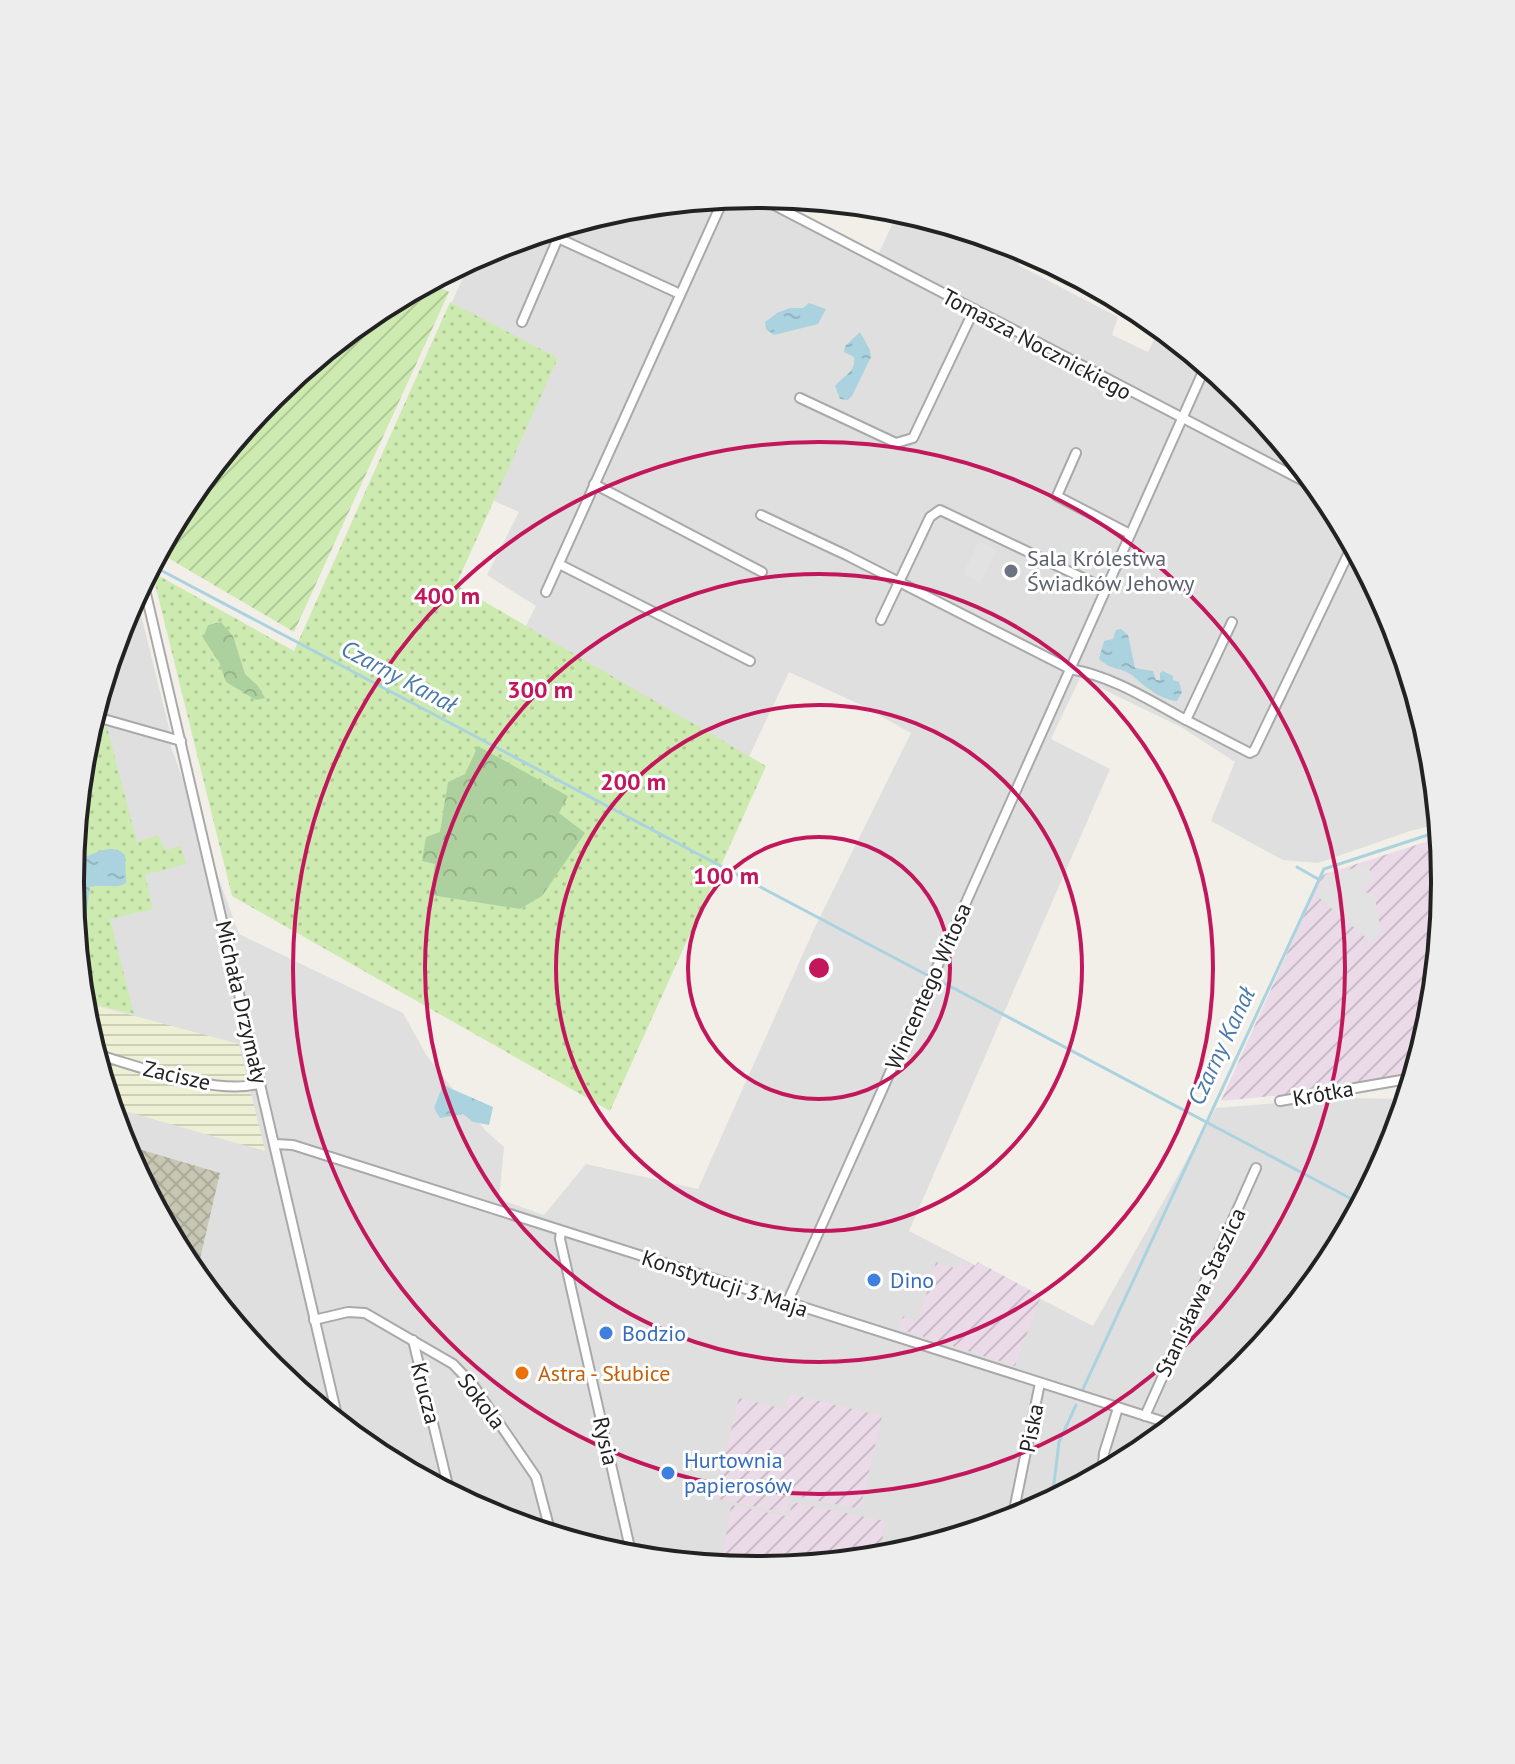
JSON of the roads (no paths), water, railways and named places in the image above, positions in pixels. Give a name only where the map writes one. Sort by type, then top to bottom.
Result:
[{"type":"street","name":"Tomasza Nocznickiego","points":[[782,209],[1295,477]]},
{"type":"street","points":[[546,592],[719,210]]},
{"type":"street","points":[[559,238],[680,294]]},
{"type":"street","points":[[522,322],[558,239]]},
{"type":"street","points":[[800,398],[896,443],[913,438],[974,310]]},
{"type":"street","name":"Wincentego Witosa","points":[[787,1303],[1201,375]]},
{"type":"street","points":[[1076,453],[1057,496],[1130,534]]},
{"type":"street","points":[[594,484],[762,572]]},
{"type":"street","points":[[881,620],[930,517],[940,510],[1106,589]]},
{"type":"street","points":[[761,515],[1070,669],[1088,672],[1125,687],[1250,753],[1254,751],[1347,556]]},
{"type":"street","points":[[559,564],[750,661]]},
{"type":"street","name":"Michała Drzymały","points":[[147,598],[335,1406]]},
{"type":"street","points":[[1186,720],[1232,622]]},
{"type":"street","points":[[104,719],[181,741]]},
{"type":"street","name":"Zacisze","points":[[107,1057],[201,1083],[249,1086],[261,1083]]},
{"type":"street","name":"Krótka","points":[[1280,1101],[1401,1080]]},
{"type":"street","name":"Konstytucji 3 Maja","points":[[275,1144],[293,1145],[1161,1421]]},
{"type":"street","name":"Stanisława Staszica","points":[[1145,1416],[1256,1168]]},
{"type":"street","name":"Rysia","points":[[561,1231],[560,1239],[629,1543]]},
{"type":"street","name":"Sokola","points":[[314,1320],[348,1312],[365,1313],[453,1364],[473,1385],[536,1477],[548,1522]]},
{"type":"street","name":"Krucza","points":[[413,1340],[446,1479]]},
{"type":"street","name":"Piska","points":[[1015,1504],[1040,1383]]},
{"type":"street","points":[[1103,1459],[1118,1408]]},
{"type":"water","points":[[809,303],[826,309],[818,324],[774,335],[766,329],[765,322],[777,313],[790,308],[803,308]]},
{"type":"water","points":[[860,332],[871,357],[852,396],[848,400],[840,399],[835,386],[851,370],[854,362],[854,357],[844,352],[845,346]]},
{"type":"water","points":[[1121,629],[1128,635],[1135,668],[1153,671],[1156,680],[1160,680],[1163,671],[1179,682],[1182,692],[1177,701],[1159,695],[1129,673],[1099,659],[1104,641],[1113,639],[1116,630]]},
{"type":"water","points":[[105,850],[120,851],[125,855],[126,883],[90,887],[86,916],[85,858]]},
{"type":"water","points":[[443,1085],[493,1107],[489,1125],[473,1122],[463,1114],[440,1118],[434,1108]]},
{"type":"waterway","name":"Czarny Kanał","points":[[161,570],[927,975]]},
{"type":"waterway","name":"Czarny Kanał","points":[[1083,1389],[1324,869],[1430,834]]},
{"type":"waterway","points":[[1297,867],[1318,879]]},
{"type":"waterway","name":"Czarny Kanał","points":[[940,981],[1352,1199]]},
{"type":"waterway","points":[[1054,1487],[1059,1442],[1076,1405]]},
{"type":"place","name":"Sala Królestwa Świadków Jehowy","points":[[1011,571]]},
{"type":"place","name":"Dino","points":[[874,1280]]},
{"type":"place","name":"Bodzio","points":[[606,1333]]},
{"type":"place","name":"Astra - Słubice","points":[[522,1373]]},
{"type":"place","name":"Hurtownia papierosów","points":[[668,1473]]}]
